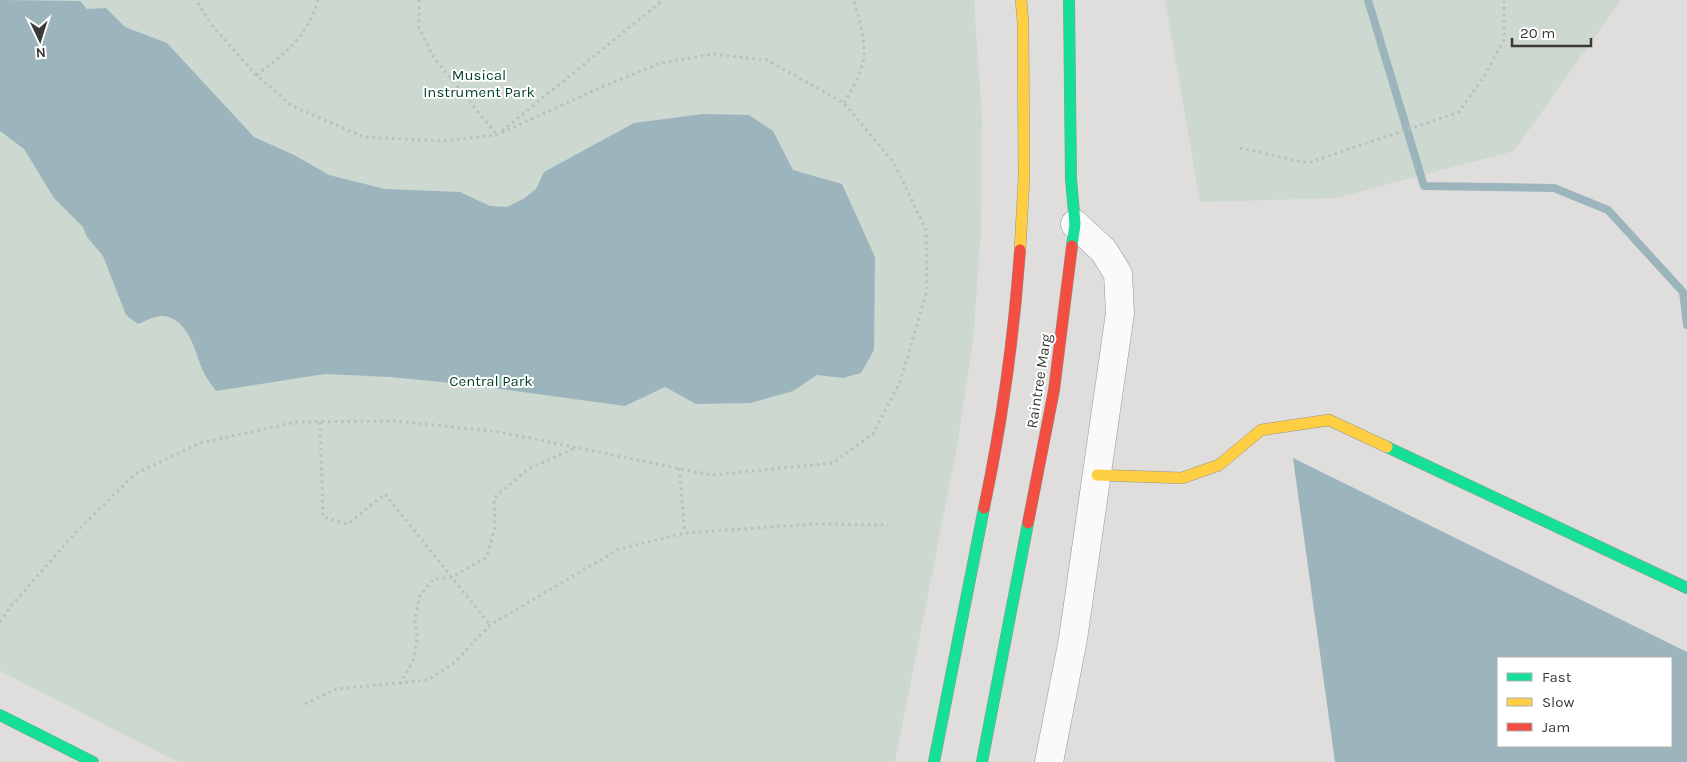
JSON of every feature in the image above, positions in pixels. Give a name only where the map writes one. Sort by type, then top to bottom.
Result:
[{"type":"main road","name":"Raintree Marg","points":[[934,762],[978,533],[996,452],[1016,312],[1024,178],[1021,0]]},
{"type":"main road","name":"Raintree Marg","points":[[982,762],[1054,390],[1075,224],[1071,179],[1069,0]]},
{"type":"main road","points":[[1097,475],[1182,478],[1219,465],[1261,430],[1329,420],[1687,588]]},
{"type":"main road","points":[[0,715],[93,762]]},
{"type":"street","points":[[1049,762],[1073,639],[1120,313],[1118,274],[1104,251],[1075,224]]},
{"type":"path","points":[[0,622],[11,606],[75,533],[135,474],[200,443],[297,422],[397,421],[500,432],[711,475],[833,463],[873,434],[900,382],[927,291],[926,230],[894,163],[844,103],[766,60],[713,54],[661,63],[597,89],[497,135],[442,141],[364,137],[292,106],[256,76],[210,22],[196,0]]},
{"type":"path","points":[[256,76],[285,54],[298,40],[318,0]]},
{"type":"path","points":[[418,0],[419,28],[434,58],[497,135]]},
{"type":"path","points":[[497,135],[662,0]]},
{"type":"path","points":[[844,103],[856,80],[864,56],[862,31],[855,4],[852,0]]},
{"type":"path","points":[[1240,148],[1308,162],[1458,112],[1485,75],[1504,40],[1504,0]]},
{"type":"path","points":[[320,422],[323,518],[348,524],[385,494],[490,625]]},
{"type":"path","points":[[400,684],[413,661],[417,640],[415,619],[420,595],[434,579],[452,577],[487,556],[495,526],[494,498],[528,469],[575,448]]},
{"type":"path","points":[[679,468],[685,533]]},
{"type":"path","points":[[305,704],[336,690],[428,680],[454,663],[490,625],[619,548],[685,533],[813,524],[888,525]]},
{"type":"green space","name":"Central Park","points":[[0,0],[974,0],[982,117],[981,229],[973,342],[956,453],[895,762],[178,762],[0,671]]},
{"type":"green space","points":[[1165,0],[1621,0],[1514,151],[1336,198],[1200,202]]},
{"type":"water","points":[[0,0],[80,1],[87,9],[106,8],[125,27],[167,43],[254,137],[294,155],[329,175],[385,189],[460,192],[490,206],[507,207],[523,199],[536,189],[544,172],[634,123],[703,114],[749,115],[773,131],[793,170],[842,184],[875,257],[874,350],[861,373],[843,378],[817,375],[793,391],[751,403],[696,404],[665,387],[625,406],[472,385],[390,377],[325,374],[216,391],[204,374],[190,338],[180,324],[173,319],[161,316],[138,324],[126,315],[103,256],[87,237],[83,227],[54,198],[24,149],[0,131]]},
{"type":"water","points":[[1293,458],[1687,652],[1687,762],[1335,762]]},
{"type":"waterway","points":[[1368,0],[1424,186],[1554,188],[1608,210],[1683,292],[1687,325]]},
{"type":"traffic: fast","points":[[1069,0],[1071,179],[1075,224],[1072,246]]},
{"type":"traffic: fast","points":[[1387,447],[1687,588]]},
{"type":"traffic: fast","points":[[934,762],[984,508]]},
{"type":"traffic: fast","points":[[982,762],[1028,523]]},
{"type":"traffic: fast","points":[[0,715],[93,762]]},
{"type":"traffic: slow","points":[[1020,250],[1024,178],[1023,22],[1021,0]]},
{"type":"traffic: slow","points":[[1097,475],[1182,478],[1219,465],[1261,430],[1329,420],[1387,447]]},
{"type":"traffic: jam","points":[[1028,523],[1054,390],[1072,246]]},
{"type":"traffic: jam","points":[[984,508],[1006,379],[1020,250]]},
{"type":"park label","name":"Musical Instrument Park","points":[[479,84]]}]
